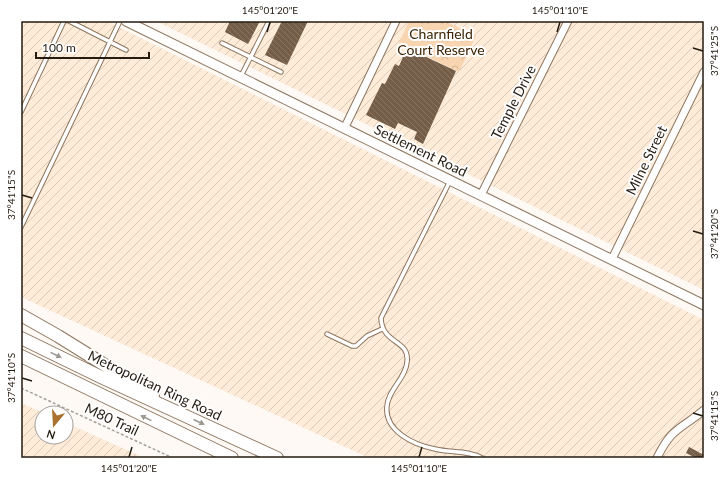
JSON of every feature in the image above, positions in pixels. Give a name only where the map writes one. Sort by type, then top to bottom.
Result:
[{"type":"highway","points":[[21,315],[141,387],[178,412]]},
{"type":"highway","name":"Metropolitan Ring Road","points":[[21,338],[103,378],[277,458]]},
{"type":"highway","points":[[21,356],[100,396],[232,458]]},
{"type":"highway","points":[[21,366],[100,396]]},
{"type":"main road","name":"Settlement Road","points":[[126,21],[704,305]]},
{"type":"street","points":[[344,127],[396,21]]},
{"type":"street","name":"Temple Drive","points":[[480,195],[568,21]]},
{"type":"street","name":"Milne Street","points":[[612,259],[704,72]]},
{"type":"street","points":[[657,458],[667,438],[677,428],[704,410]]},
{"type":"lane","points":[[21,112],[64,21]]},
{"type":"lane","points":[[69,21],[126,50]]},
{"type":"lane","points":[[21,227],[120,21]]},
{"type":"lane","points":[[241,77],[269,21]]},
{"type":"lane","points":[[222,42],[281,72]]},
{"type":"lane","points":[[451,180],[381,318],[382,329],[386,335],[402,346],[407,356],[407,363],[404,371],[387,403],[388,421],[393,428],[404,437],[434,449],[469,453],[482,458]]},
{"type":"lane","points":[[328,334],[352,346],[356,346],[366,336],[382,329]]},
{"type":"path","name":"M80 Trail","points":[[21,388],[173,458]]},
{"type":"shaded area","points":[[21,21],[107,21],[704,320],[704,458],[369,458],[21,297]]},
{"type":"shaded area","points":[[156,21],[704,21],[704,290]]},
{"type":"shaded area","points":[[21,403],[34,409],[34,445],[74,445],[74,427],[145,458],[21,458]]},
{"type":"green space","name":"Charnfield Court Reserve","points":[[409,21],[445,21],[476,36],[459,72],[399,43]]},
{"type":"green space","points":[[405,31],[412,37],[412,50],[399,43]]},
{"type":"building","points":[[230,21],[260,21],[248,44],[225,32]]},
{"type":"building","points":[[282,21],[308,21],[287,65],[265,55]]},
{"type":"building","points":[[407,48],[456,71],[423,144],[414,139],[417,132],[398,123],[395,129],[366,115],[382,83],[385,84],[395,64],[399,66]]},
{"type":"building","points":[[689,447],[704,455],[704,458],[696,458],[686,453]]}]
